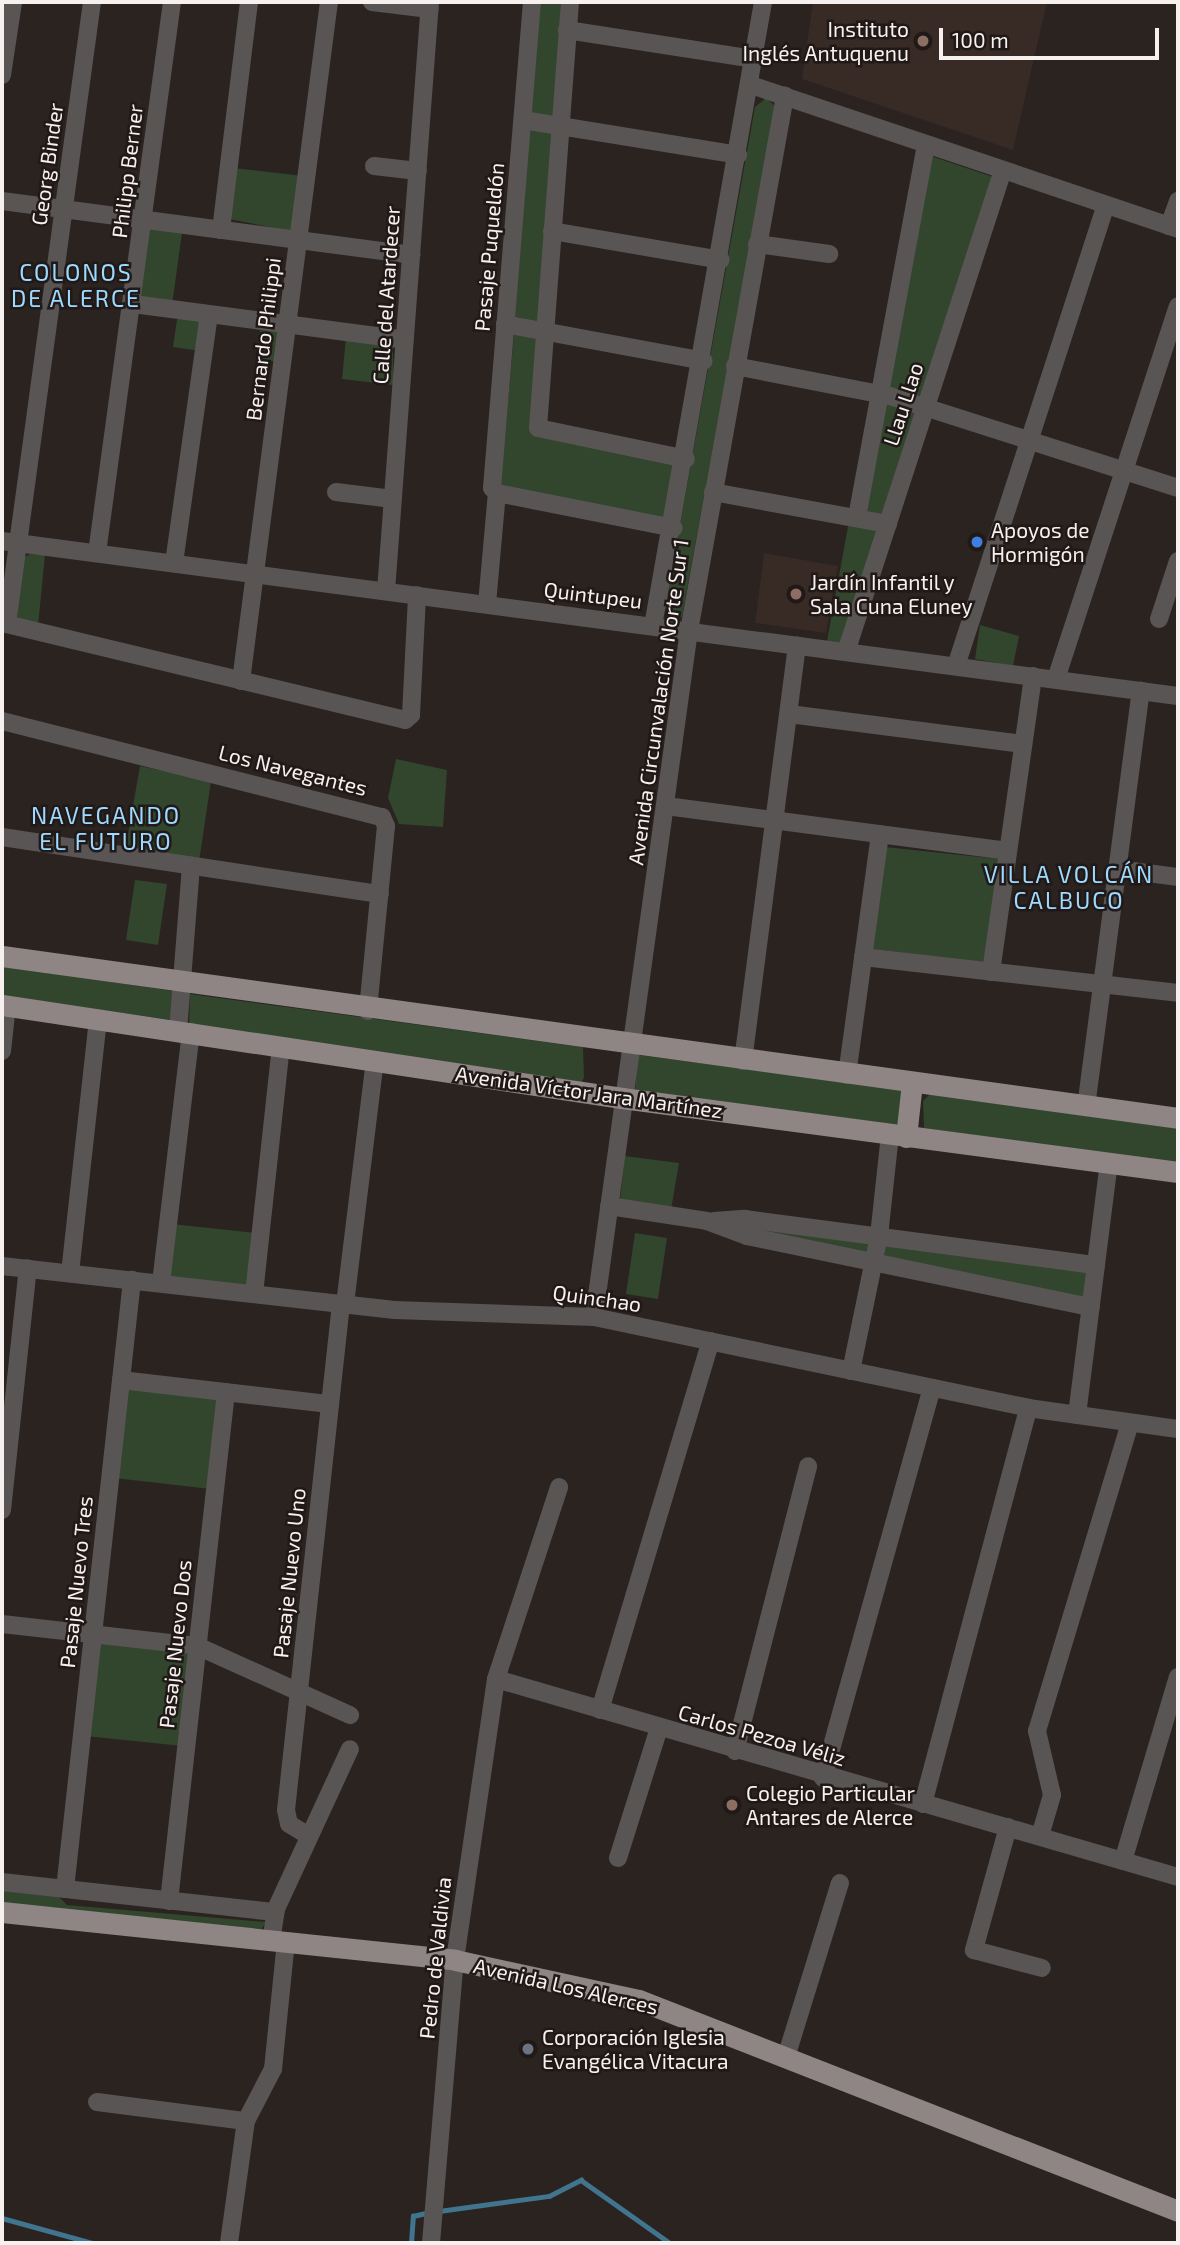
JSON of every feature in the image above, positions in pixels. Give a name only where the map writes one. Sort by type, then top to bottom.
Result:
[{"type":"main road","points":[[2,956],[368,1011],[1178,1118]]},
{"type":"main road","name":"Avenida Víctor Jara Martínez","points":[[4,1005],[622,1098],[1178,1172]]},
{"type":"main road","points":[[898,1136],[912,1083]]},
{"type":"main road","name":"Avenida Los Alerces","points":[[2,1912],[456,1960],[639,2000],[787,2054],[1178,2211]]},
{"type":"street","points":[[2,75],[13,2]]},
{"type":"street","name":"Georg Binder","points":[[5,624],[11,542],[64,209],[92,2]]},
{"type":"street","name":"Philipp Berner","points":[[97,553],[172,2]]},
{"type":"street","points":[[221,230],[249,2]]},
{"type":"street","name":"Bernardo Philippi","points":[[241,681],[329,2]]},
{"type":"street","points":[[372,2],[430,6]]},
{"type":"street","name":"Pasaje Puqueldón","points":[[487,604],[497,493],[492,488],[532,2]]},
{"type":"street","points":[[570,2],[559,126],[540,431],[686,460]]},
{"type":"street","name":"Avenida Circunvalación Norte Sur 1","points":[[653,626],[674,528],[704,361],[763,2]]},
{"type":"street","name":"Calle del Atardecer","points":[[386,591],[430,6]]},
{"type":"street","points":[[567,30],[755,59]]},
{"type":"street","points":[[751,85],[1174,228],[1178,201]]},
{"type":"street","name":"Avenida Circunvalación Norte Sur 1","points":[[594,1317],[622,1098],[689,631],[785,96]]},
{"type":"street","points":[[523,120],[738,155]]},
{"type":"street","name":"Llau Llao","points":[[857,517],[926,144]]},
{"type":"street","points":[[374,166],[418,171]]},
{"type":"street","name":"Llau Llao","points":[[846,652],[1003,170]]},
{"type":"street","points":[[2,201],[411,255]]},
{"type":"street","points":[[956,666],[1106,205]]},
{"type":"street","points":[[552,231],[721,260]]},
{"type":"street","points":[[757,244],[828,254]]},
{"type":"street","points":[[133,304],[405,340]]},
{"type":"street","points":[[1056,680],[1178,306]]},
{"type":"street","points":[[174,564],[209,314]]},
{"type":"street","points":[[505,324],[704,361]]},
{"type":"street","points":[[735,366],[880,393],[1178,488]]},
{"type":"street","points":[[336,492],[393,499]]},
{"type":"street","points":[[713,492],[888,524]]},
{"type":"street","points":[[497,493],[674,528]]},
{"type":"street","name":"Quintupeu","points":[[11,542],[1178,695]]},
{"type":"street","points":[[1167,610],[1178,561]]},
{"type":"street","points":[[5,624],[409,719],[416,595]]},
{"type":"street","points":[[743,1061],[797,645]]},
{"type":"street","points":[[992,972],[1033,676]]},
{"type":"street","points":[[1086,1107],[1141,691]]},
{"type":"street","points":[[789,714],[1023,744]]},
{"type":"street","name":"Los Navegantes","points":[[2,721],[377,814],[386,825],[368,1011]]},
{"type":"street","points":[[666,806],[1009,851]]},
{"type":"street","points":[[847,1075],[880,834]]},
{"type":"street","points":[[2,837],[380,894]]},
{"type":"street","points":[[161,1283],[184,1031],[180,984],[191,866]]},
{"type":"street","points":[[1118,869],[1178,877]]},
{"type":"street","points":[[863,957],[1178,993]]},
{"type":"street","points":[[2,1051],[4,1005]]},
{"type":"street","points":[[70,1273],[98,1019]]},
{"type":"street","points":[[254,1294],[281,1046]]},
{"type":"street","name":"Pasaje Nuevo Uno","points":[[309,1836],[286,1814],[330,1404],[375,1060]]},
{"type":"street","points":[[852,1371],[898,1136]]},
{"type":"street","points":[[1077,1415],[1109,1163]]},
{"type":"street","points":[[608,1206],[707,1221],[745,1219],[1096,1265]]},
{"type":"street","points":[[707,1221],[747,1236],[1091,1307]]},
{"type":"street","name":"Quinchao","points":[[2,1266],[343,1304],[594,1317],[1028,1408],[1178,1429]]},
{"type":"street","points":[[2,1510],[9,1368],[28,1268]]},
{"type":"street","name":"Pasaje Nuevo Tres","points":[[65,1889],[132,1280]]},
{"type":"street","points":[[600,1710],[711,1341]]},
{"type":"street","points":[[121,1380],[330,1404]]},
{"type":"street","points":[[823,1778],[932,1388]]},
{"type":"street","name":"Pasaje Nuevo Dos","points":[[169,1901],[226,1392]]},
{"type":"street","points":[[923,1804],[1028,1408]]},
{"type":"street","points":[[1041,1836],[1052,1796],[1037,1731],[1130,1423]]},
{"type":"street","points":[[734,1751],[808,1465]]},
{"type":"street","name":"Pedro de Valdivia","points":[[431,2243],[456,1960],[496,1679],[559,1487]]},
{"type":"street","points":[[2,1624],[197,1646],[350,1715]]},
{"type":"street","points":[[1123,1861],[1178,1677]]},
{"type":"street","name":"Carlos Pezoa Véliz","points":[[496,1679],[823,1778],[1041,1836],[1178,1877]]},
{"type":"street","points":[[618,1858],[659,1728]]},
{"type":"street","points":[[229,2243],[246,2121],[273,2069],[279,1941],[275,1912],[350,1749]]},
{"type":"street","points":[[1008,1827],[974,1950],[1042,1968]]},
{"type":"street","points":[[2,1882],[275,1912]]},
{"type":"street","points":[[787,2054],[840,1883]]},
{"type":"street","points":[[97,2102],[246,2121]]},
{"type":"shaded area","name":"Instituto Inglés Antuquenu","points":[[813,2],[1047,2],[1013,150],[802,79]]},
{"type":"shaded area","name":"Jardín Infantil y Sala Cuna Eluney","points":[[764,553],[838,566],[826,633],[755,623]]},
{"type":"green space","points":[[534,2],[566,2],[555,119],[529,115]]},
{"type":"green space","points":[[766,98],[775,106],[682,617],[674,621],[665,608],[755,107]]},
{"type":"green space","points":[[526,128],[554,128],[541,322],[512,316]]},
{"type":"green space","points":[[931,156],[993,177],[921,397],[887,387]]},
{"type":"green space","points":[[234,168],[303,176],[297,226],[290,231],[229,219]]},
{"type":"green space","points":[[149,229],[182,233],[172,305],[139,297]]},
{"type":"green space","points":[[178,313],[198,316],[204,324],[200,351],[173,347]]},
{"type":"green space","points":[[261,326],[283,334],[278,362],[256,358]]},
{"type":"green space","points":[[514,334],[536,338],[533,424],[675,464],[665,518],[500,490]]},
{"type":"green space","points":[[346,337],[393,347],[393,385],[342,379]]},
{"type":"green space","points":[[886,403],[918,414],[889,516],[865,515]]},
{"type":"green space","points":[[849,521],[879,528],[843,643],[827,641]]},
{"type":"green space","points":[[30,554],[45,555],[38,626],[14,616],[23,558]]},
{"type":"green space","points":[[980,625],[1019,636],[1013,666],[975,659]]},
{"type":"green space","points":[[396,759],[447,770],[443,827],[399,824],[388,798]]},
{"type":"green space","points":[[140,766],[211,781],[199,862],[125,851]]},
{"type":"green space","points":[[885,847],[999,859],[986,963],[872,949]]},
{"type":"green space","points":[[135,880],[167,884],[158,945],[126,940]]},
{"type":"green space","points":[[2,966],[173,991],[172,1020],[2,996]]},
{"type":"green space","points":[[190,994],[583,1047],[584,1077],[582,1082],[189,1024]]},
{"type":"green space","points":[[638,1055],[898,1089],[903,1092],[899,1125],[635,1091]]},
{"type":"green space","points":[[930,1094],[1178,1127],[1178,1165],[924,1128],[923,1101]]},
{"type":"green space","points":[[625,1156],[679,1163],[671,1210],[620,1200]]},
{"type":"green space","points":[[728,1223],[869,1240],[868,1255]]},
{"type":"green space","points":[[172,1224],[257,1233],[247,1286],[170,1277]]},
{"type":"green space","points":[[635,1233],[667,1238],[658,1299],[626,1294]]},
{"type":"green space","points":[[886,1244],[1087,1269],[1089,1298],[884,1257]]},
{"type":"green space","points":[[127,1388],[220,1397],[211,1489],[114,1478]]},
{"type":"green space","points":[[97,1643],[191,1654],[183,1746],[85,1736]]},
{"type":"green space","points":[[2,1890],[59,1897],[67,1905],[266,1922],[261,1930],[2,1903]]},
{"type":"waterway","points":[[439,2211],[549,2196],[581,2180],[670,2243]]},
{"type":"waterway","points":[[411,2243],[413,2216],[430,2212]]},
{"type":"waterway","points":[[2,2218],[93,2243]]},
{"type":"waterway","points":[[821,2243],[855,2243]]},
{"type":"place","name":"Instituto Inglés Antuquenu","points":[[923,41]]},
{"type":"place","name":"Apoyos de Hormigón","points":[[977,542]]},
{"type":"place","name":"Jardín Infantil y Sala Cuna Eluney","points":[[796,594]]},
{"type":"place","name":"Colegio Particular Antares de Alerce","points":[[732,1805]]},
{"type":"place","name":"Corporación Iglesia Evangélica Vitacura","points":[[528,2049]]},
{"type":"district","name":"COLONOS DE ALERCE","points":[[76,285]]},
{"type":"district","name":"NAVEGANDO EL FUTURO","points":[[106,828]]},
{"type":"district","name":"VILLA VOLCÁN CALBUCO","points":[[1069,887]]}]
